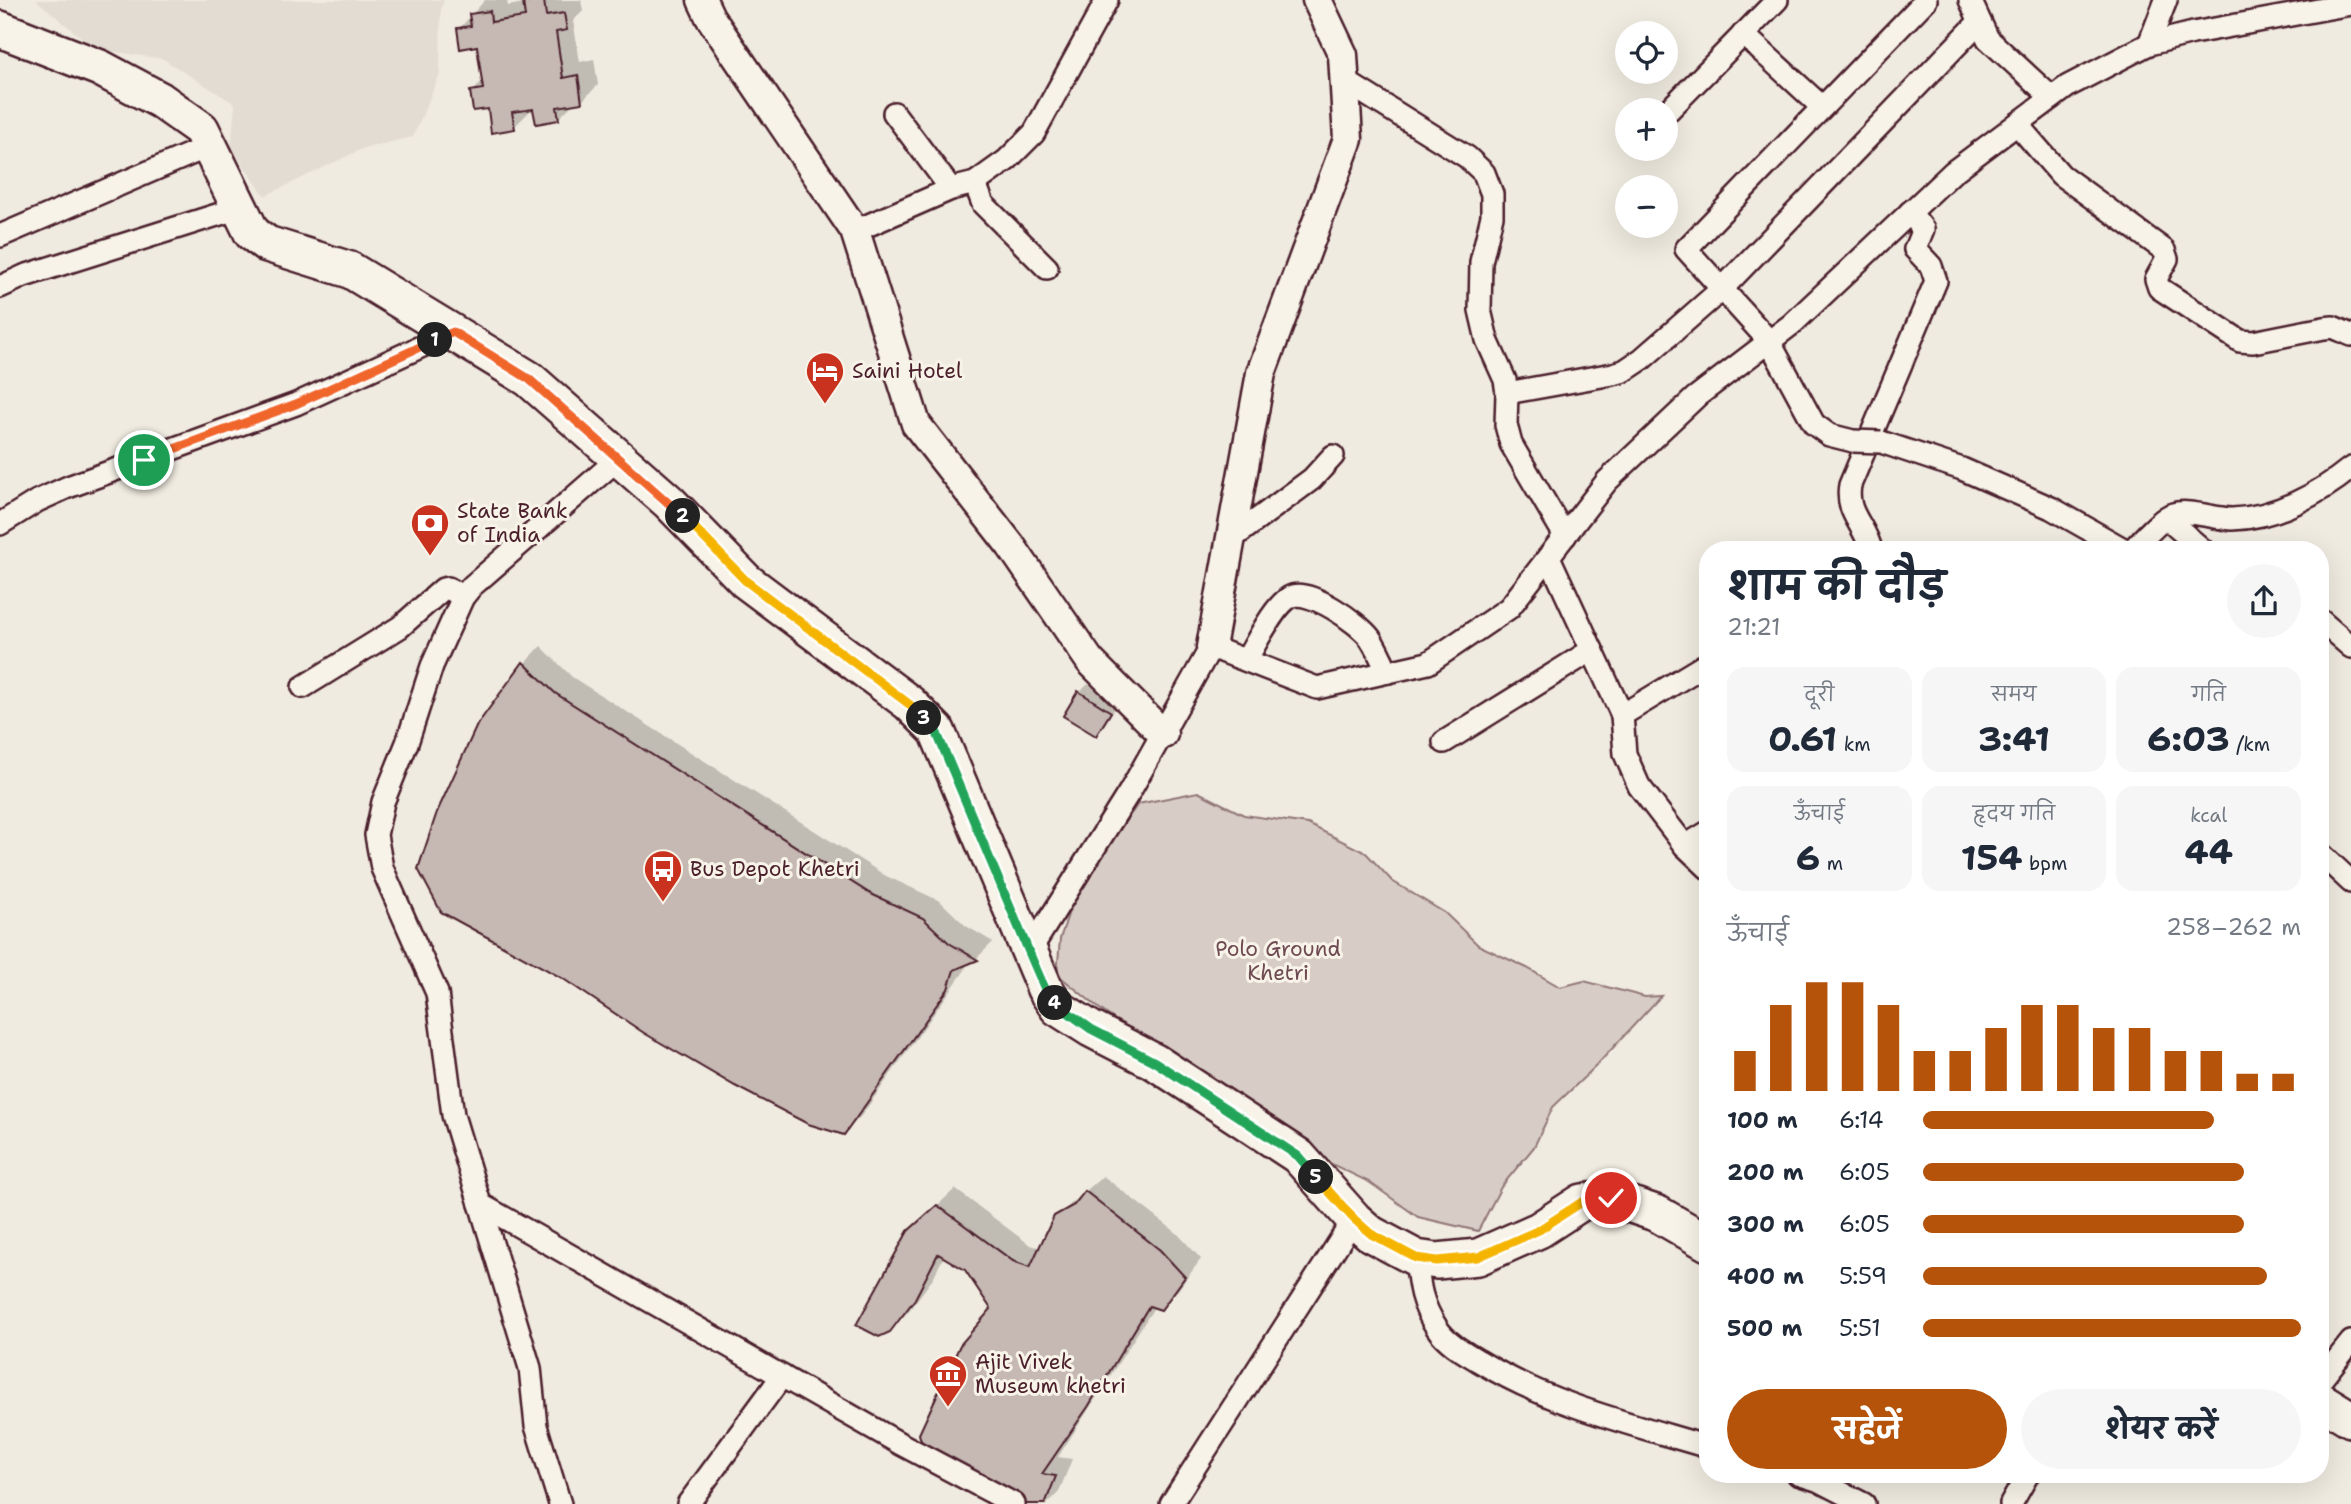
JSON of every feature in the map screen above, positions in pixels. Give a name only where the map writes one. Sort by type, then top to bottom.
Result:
[{"type":"main road","points":[[0,29],[100,68],[160,100],[201,130],[252,233],[267,244],[350,270],[529,379],[669,502],[746,581],[909,704],[936,731],[1045,989],[1058,1007],[1091,1029],[1155,1062],[1298,1156],[1354,1219],[1371,1234],[1416,1258],[1437,1261],[1478,1257],[1539,1230],[1582,1202],[1611,1198],[1658,1214],[1699,1238]]},
{"type":"main road","points":[[2329,1406],[2351,1419]]},
{"type":"street","points":[[702,0],[710,17],[855,231],[916,424],[1011,546],[1090,661],[1163,734]]},
{"type":"street","points":[[855,231],[951,189],[975,183],[1007,160],[1034,133],[1107,0]]},
{"type":"street","points":[[1029,952],[1130,790],[1211,647],[1261,373],[1348,139],[1343,55],[1317,0]]},
{"type":"street","points":[[1678,101],[1777,0]]},
{"type":"street","points":[[1926,0],[1686,247],[1687,251],[1769,341],[1814,424],[1829,435],[1853,441],[1881,442],[1962,469],[2051,508],[2109,541]]},
{"type":"street","points":[[1970,0],[1988,39],[2052,98]]},
{"type":"street","points":[[2149,44],[2166,0]]},
{"type":"street","points":[[1211,647],[1317,688],[1428,663],[1509,608],[1617,472],[1696,397],[1792,324],[1953,172],[2068,86],[2149,44],[2193,33],[2351,4]]},
{"type":"street","points":[[1507,393],[1624,371],[1642,359],[1722,289],[1979,22]]},
{"type":"street","points":[[1743,34],[1822,107]]},
{"type":"street","points":[[1345,81],[1466,157],[1484,173],[1492,194],[1492,216],[1481,262],[1480,310],[1487,340],[1505,380],[1506,425],[1511,444],[1565,536]]},
{"type":"street","points":[[894,113],[951,189]]},
{"type":"street","points":[[2017,124],[2062,175],[2164,250],[2167,259],[2156,279],[2159,288],[2240,341],[2253,342],[2333,327],[2351,335]]},
{"type":"street","points":[[0,236],[209,146]]},
{"type":"street","points":[[975,183],[983,204],[1047,268]]},
{"type":"street","points":[[0,287],[24,276],[239,208]]},
{"type":"street","points":[[1869,541],[1849,507],[1850,485],[1936,281],[1931,266],[1915,249],[1923,229],[1910,212]]},
{"type":"street","points":[[3,514],[296,404],[453,332]]},
{"type":"street","points":[[1231,538],[1312,479],[1332,456]]},
{"type":"street","points":[[554,1502],[536,1426],[530,1368],[453,1115],[438,993],[382,868],[376,835],[383,802],[407,743],[432,666],[463,597],[472,586],[619,458]]},
{"type":"street","points":[[2142,541],[2175,513],[2231,519],[2261,515],[2287,507],[2346,481]]},
{"type":"street","points":[[2166,518],[2193,541]]},
{"type":"street","points":[[1549,556],[1622,715],[1625,754],[1639,786],[1685,846],[1699,859]]},
{"type":"street","points":[[303,687],[400,627],[443,589],[449,588],[463,597]]},
{"type":"street","points":[[1246,660],[1282,604],[1291,596],[1300,595],[1321,602],[1361,628],[1388,672]]},
{"type":"street","points":[[2329,628],[2351,647]]},
{"type":"street","points":[[1444,742],[1592,650]]},
{"type":"street","points":[[1622,715],[1699,668]]},
{"type":"street","points":[[1685,846],[1699,837]]},
{"type":"street","points":[[2329,861],[2351,882]]},
{"type":"street","points":[[480,1204],[899,1443],[1014,1504]]},
{"type":"street","points":[[1171,1504],[1354,1219]]},
{"type":"street","points":[[1416,1258],[1420,1295],[1438,1329],[1453,1345],[1495,1371],[1562,1403],[1699,1444]]},
{"type":"street","points":[[2329,1370],[2351,1342]]},
{"type":"street","points":[[688,1504],[782,1376]]},
{"type":"street","points":[[1823,1483],[1864,1504]]},
{"type":"street","points":[[2011,1504],[2023,1483]]},
{"type":"shaded area","points":[[36,0],[444,0],[441,9],[440,74],[413,137],[362,149],[265,196],[231,148],[235,104],[163,59],[95,49]]},
{"type":"green space","name":"Polo Ground Khetri","points":[[1198,792],[1244,815],[1308,824],[1366,853],[1392,881],[1445,913],[1478,945],[1560,987],[1584,981],[1645,997],[1661,996],[1596,1066],[1553,1107],[1534,1147],[1501,1187],[1478,1231],[1418,1217],[1369,1182],[1319,1158],[1155,1048],[1101,1010],[1057,974],[1060,939],[1075,893],[1138,804]]},
{"type":"building","points":[[544,0],[546,16],[564,13],[567,30],[556,32],[563,78],[578,75],[582,103],[557,107],[559,120],[536,124],[533,109],[512,112],[515,129],[491,133],[488,109],[473,111],[470,91],[483,89],[477,46],[460,49],[457,28],[471,26],[469,14],[490,11],[491,22],[525,17],[523,2]]},
{"type":"building","name":"Bus Depot Khetri","points":[[523,662],[555,693],[869,893],[923,918],[949,943],[978,960],[954,970],[948,989],[844,1135],[808,1124],[735,1086],[644,1033],[562,978],[441,912],[418,869],[437,812],[477,725]]},
{"type":"building","points":[[1078,691],[1111,712],[1096,736],[1063,716]]},
{"type":"building","points":[[1085,1191],[1160,1250],[1185,1277],[1161,1310],[1149,1306],[1088,1407],[1042,1474],[1056,1476],[1045,1504],[1025,1504],[926,1456],[919,1434],[960,1345],[991,1309],[965,1270],[938,1254],[915,1299],[890,1332],[879,1337],[856,1325],[908,1231],[937,1205],[1013,1261],[1030,1267],[1054,1216],[1074,1205]]},
{"type":"place","name":"Saini Hotel","points":[[825,405]]},
{"type":"place","name":"State Bank of India","points":[[430,557]]},
{"type":"place","name":"Bus Depot Khetri","points":[[663,903]]},
{"type":"place","name":"Ajit Vivek Museum khetri","points":[[948,1408]]},
{"type":"route","points":[[144,460],[296,404],[453,332],[529,379],[669,502],[746,581],[909,704],[936,731],[1045,989],[1058,1007],[1091,1029],[1155,1062],[1298,1156],[1354,1219],[1371,1234],[1416,1258],[1437,1261],[1478,1257],[1539,1230],[1582,1202],[1611,1198]]}]
